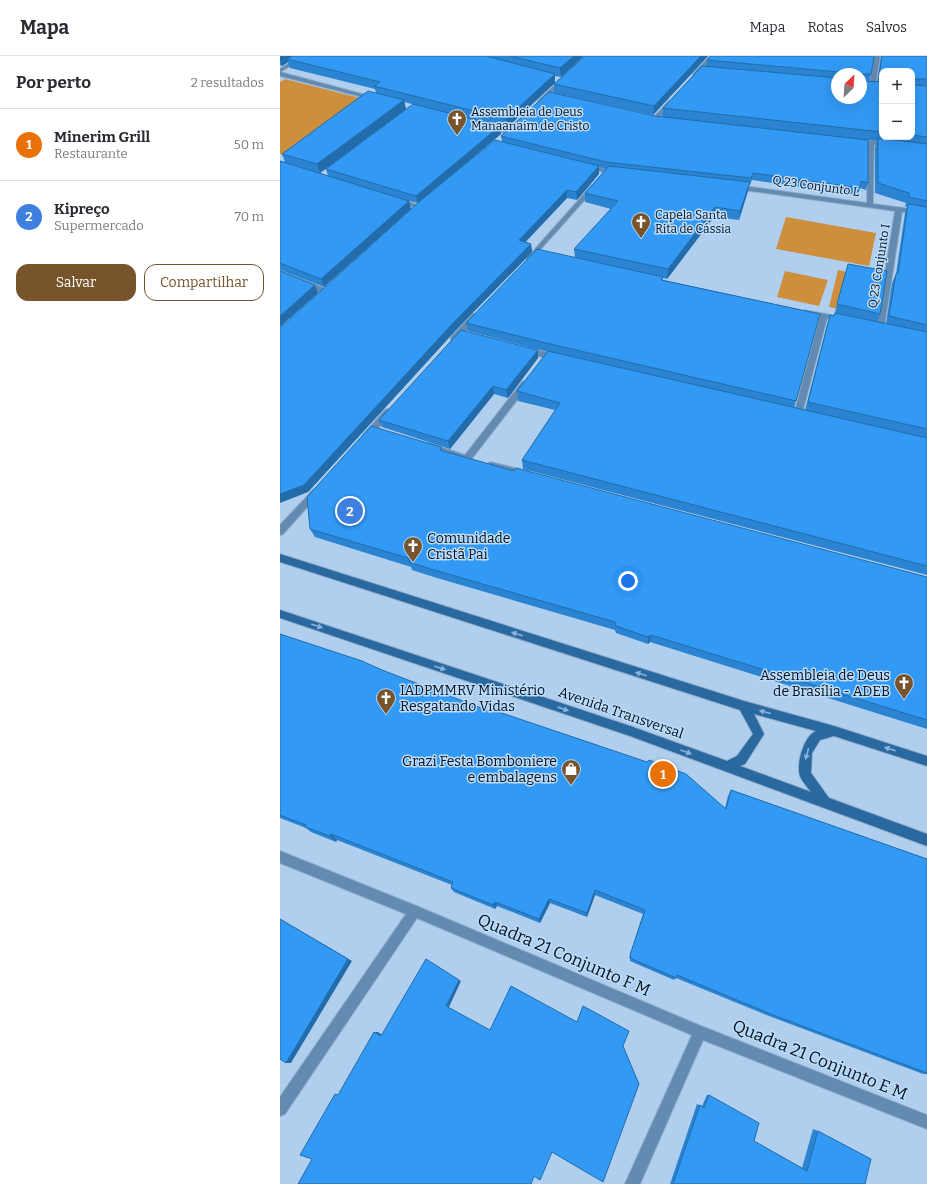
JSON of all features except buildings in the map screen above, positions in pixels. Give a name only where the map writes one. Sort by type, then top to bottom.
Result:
[{"type":"street","points":[[280,71],[304,56]]},
{"type":"street","points":[[689,82],[713,56]]},
{"type":"street","points":[[872,87],[877,56]]},
{"type":"street","points":[[699,71],[707,72]]},
{"type":"street","points":[[280,74],[383,101]]},
{"type":"street","points":[[536,105],[567,76]]},
{"type":"street","points":[[554,79],[562,81]]},
{"type":"street","points":[[548,95],[556,96]]},
{"type":"street","points":[[655,119],[674,98]]},
{"type":"street","points":[[647,118],[662,120]]},
{"type":"street","points":[[479,125],[506,134],[514,126]]},
{"type":"street","points":[[848,141],[899,147]]},
{"type":"street","points":[[870,205],[871,143]]},
{"type":"street","points":[[576,164],[606,172],[621,174]]},
{"type":"street","points":[[524,265],[539,254],[606,172]]},
{"type":"street","name":"Q 23 Conjunto L","points":[[728,186],[927,213]]},
{"type":"street","points":[[389,198],[422,205],[414,212]]},
{"type":"street","name":"Q 23 Conjunto I","points":[[880,328],[899,209]]},
{"type":"street","points":[[280,273],[326,292]]},
{"type":"street","points":[[449,344],[463,334],[481,310]]},
{"type":"street","points":[[802,311],[852,322]]},
{"type":"street","points":[[798,414],[824,316]]},
{"type":"street","points":[[517,348],[544,359],[562,359]]},
{"type":"street","points":[[475,461],[532,374]]},
{"type":"street","points":[[363,440],[377,430],[394,406]]},
{"type":"street","points":[[417,442],[475,461],[536,477]]},
{"type":"street","points":[[280,532],[322,486]]},
{"type":"street","points":[[280,558],[744,706],[834,731],[927,761]]},
{"type":"street","name":"Avenida Transversal","points":[[280,614],[630,731],[927,840]]},
{"type":"street","points":[[728,767],[741,760],[759,734],[744,706]]},
{"type":"street","points":[[826,804],[805,774],[806,752],[816,736],[834,731]]},
{"type":"street","name":"Quadra 21 Conjunto F M","points":[[280,857],[415,911],[700,1032]]},
{"type":"street","points":[[280,1109],[415,911]]},
{"type":"street","points":[[632,1184],[700,1032]]},
{"type":"street","name":"Quadra 21 Conjunto E M","points":[[700,1032],[927,1122]]},
{"type":"shaded area","points":[[285,79],[403,109],[326,167],[280,154],[280,82]]},
{"type":"shaded area","points":[[786,217],[876,233],[869,266],[776,249]]},
{"type":"shaded area","points":[[838,270],[875,278],[869,315],[829,307]]},
{"type":"shaded area","points":[[785,271],[828,280],[819,306],[777,297]]},
{"type":"place","name":"Assembleia de Deus Manaanaim de Cristo","points":[[457,136]]},
{"type":"place","name":"Capela Santa Rita de Cássia","points":[[641,239]]},
{"type":"place","name":"Kipreço","points":[[350,511]]},
{"type":"place","name":"Comunidade Cristã Pai","points":[[413,563]]},
{"type":"place","name":"Assembleia de Deus de Brasília - ADEB","points":[[904,700]]},
{"type":"place","name":"IADPMMRV Ministério Resgatando Vidas","points":[[386,715]]},
{"type":"place","name":"Minerim Grill","points":[[663,774]]},
{"type":"place","name":"Grazi Festa Bomboniere e embalagens","points":[[571,786]]}]
